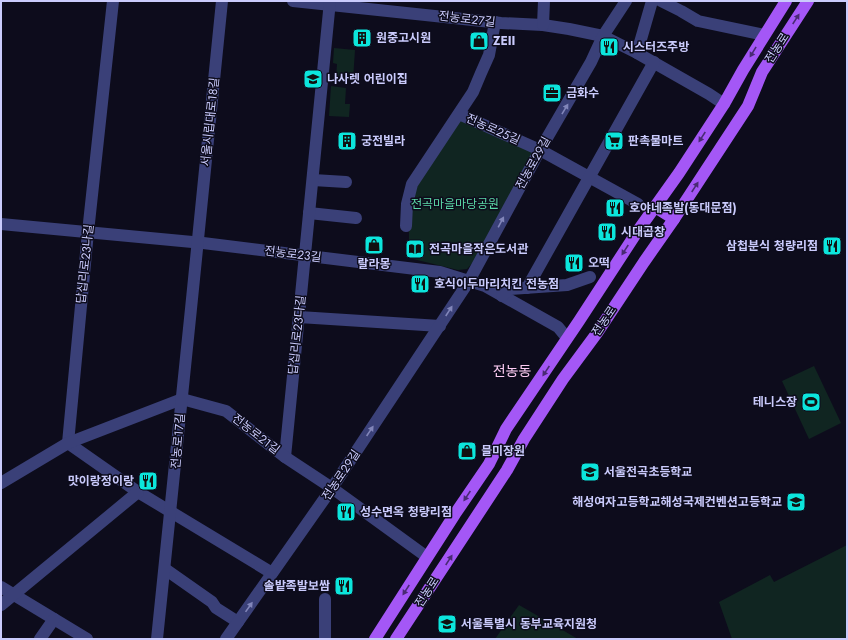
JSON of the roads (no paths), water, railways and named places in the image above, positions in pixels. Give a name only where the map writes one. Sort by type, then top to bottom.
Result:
[{"type":"main road","name":"전농로","points":[[375,639],[489,464],[506,429],[636,232],[655,207],[724,104],[786,1]]},
{"type":"main road","name":"전농로","points":[[396,639],[507,470],[524,439],[562,379],[597,333],[748,106],[762,72],[808,1]]},
{"type":"main road","points":[[655,207],[674,219]]},
{"type":"street","name":"답십리로23나길","points":[[68,443],[88,232],[113,1]]},
{"type":"street","name":"서울시립대로18길","points":[[197,242],[222,1]]},
{"type":"street","name":"전농로27길","points":[[292,1],[331,2],[495,22],[569,29],[602,36],[654,62],[724,104]]},
{"type":"street","points":[[543,26],[544,1]]},
{"type":"street","name":"전농로29길","points":[[226,639],[332,488],[469,281],[540,150],[588,68],[602,36],[626,1]]},
{"type":"street","points":[[637,53],[652,1]]},
{"type":"street","name":"전농로","points":[[661,1],[681,10],[698,21],[764,36]]},
{"type":"street","name":"답십리로23다길","points":[[285,457],[331,2]]},
{"type":"street","name":"전농로25길","points":[[406,226],[407,204],[412,184],[473,92],[480,73],[488,59],[495,22]]},
{"type":"street","points":[[527,288],[654,62]]},
{"type":"street","name":"전농로25길","points":[[459,114],[540,150],[638,204]]},
{"type":"street","points":[[313,180],[346,182]]},
{"type":"street","points":[[309,213],[356,218]]},
{"type":"street","name":"전농로23길","points":[[1,224],[197,242],[440,272],[486,286],[558,327],[567,338]]},
{"type":"street","name":"전농로17길","points":[[157,639],[171,513],[197,242]]},
{"type":"street","points":[[502,296],[510,288],[567,285],[590,277]]},
{"type":"street","points":[[299,317],[440,326]]},
{"type":"street","points":[[1,483],[68,443],[182,399]]},
{"type":"street","name":"전농로21길","points":[[182,399],[226,411],[285,457],[332,488],[427,558]]},
{"type":"street","points":[[68,443],[138,492],[272,573]]},
{"type":"street","points":[[1,605],[138,492]]},
{"type":"street","points":[[165,568],[212,602],[216,608],[238,622]]},
{"type":"street","points":[[1,588],[87,639]]},
{"type":"street","points":[[325,599],[325,639]]},
{"type":"street","points":[[40,639],[54,619]]},
{"type":"place","name":"원중고시원","points":[[362,38]]},
{"type":"place","name":"ZEII","points":[[479,41]]},
{"type":"place","name":"시스터즈주방","points":[[609,47]]},
{"type":"place","name":"나사렛 어린이집","points":[[313,79]]},
{"type":"place","name":"금화수","points":[[552,93]]},
{"type":"place","name":"궁전빌라","points":[[347,141]]},
{"type":"place","name":"판촉물마트","points":[[614,141]]},
{"type":"place","name":"호야네족발(동대문점)","points":[[615,208]]},
{"type":"place","name":"시대곱창","points":[[607,232]]},
{"type":"place","name":"랄라몽","points":[[374,245]]},
{"type":"place","name":"삼첩분식 청량리점","points":[[832,246]]},
{"type":"place","name":"전곡마을작은도서관","points":[[415,249]]},
{"type":"place","name":"오떡","points":[[574,263]]},
{"type":"place","name":"호식이두마리치킨 전농점","points":[[420,284]]},
{"type":"place","name":"테니스장","points":[[811,402]]},
{"type":"place","name":"믈미장원","points":[[467,451]]},
{"type":"place","name":"서울전곡초등학교","points":[[590,472]]},
{"type":"place","name":"맛이랑정이랑","points":[[148,481]]},
{"type":"place","name":"해성여자고등학교해성국제컨벤션고등학교","points":[[796,502]]},
{"type":"place","name":"성수면옥 청량리점","points":[[346,512]]},
{"type":"place","name":"솔밭족발보쌈","points":[[344,586]]},
{"type":"place","name":"서울특별시 동부교육지원청","points":[[447,624]]},
{"type":"district","name":"전농동","points":[[512,371]]},
{"type":"park label","name":"전곡마을마당공원","points":[[455,204]]}]
